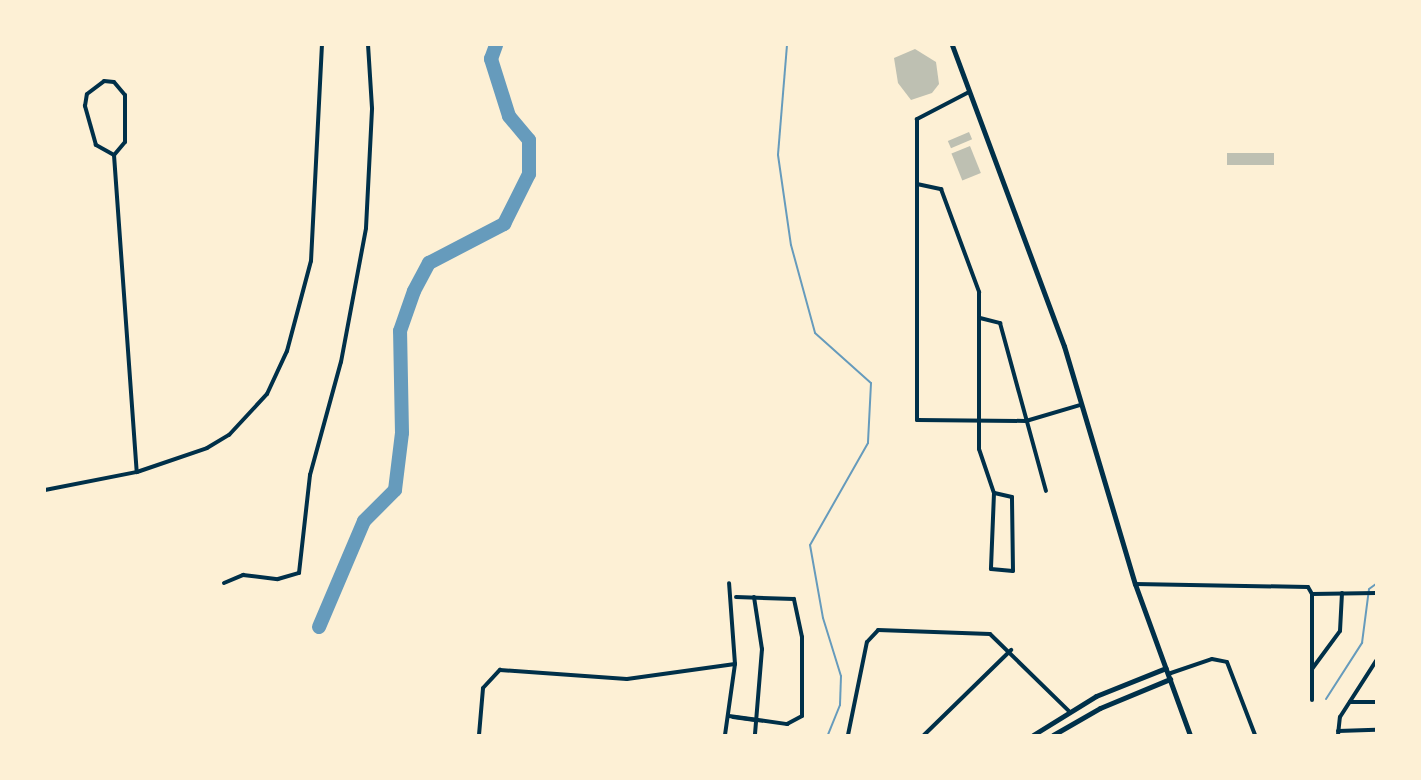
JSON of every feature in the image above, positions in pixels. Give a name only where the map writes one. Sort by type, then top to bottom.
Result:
[{"type":"main road","points":[[952,45],[1023,226],[1135,584],[1190,735]]},
{"type":"main road","points":[[1033,735],[1069,711],[1168,673]]},
{"type":"main road","points":[[1053,735],[1168,673]]},
{"type":"street","points":[[45,490],[137,472],[178,460],[229,435],[267,394],[281,366],[311,261],[322,45]]},
{"type":"street","points":[[224,583],[243,575],[278,579],[299,573],[310,475],[341,362],[366,228],[372,108],[368,45]]},
{"type":"street","points":[[114,154],[96,145],[85,106],[94,86],[104,81],[114,82],[126,95],[126,142],[114,154],[137,472]]},
{"type":"street","points":[[970,92],[919,116],[917,420],[1026,421],[1080,405]]},
{"type":"street","points":[[917,184],[941,189],[979,292],[979,449],[994,493],[991,569],[1012,571],[1012,497],[994,493]]},
{"type":"street","points":[[980,318],[1000,323],[1046,491]]},
{"type":"street","points":[[725,735],[735,664],[729,583]]},
{"type":"street","points":[[1135,584],[1300,584],[1312,594],[1376,593]]},
{"type":"street","points":[[1312,669],[1340,631],[1342,593]]},
{"type":"street","points":[[1312,594],[1312,700]]},
{"type":"street","points":[[729,716],[758,720],[800,720],[803,673],[794,598],[736,597]]},
{"type":"street","points":[[754,597],[762,649],[755,735]]},
{"type":"street","points":[[848,735],[871,633],[983,633],[1011,650],[1069,711]]},
{"type":"street","points":[[924,735],[1011,650]]},
{"type":"street","points":[[1168,673],[1212,659],[1227,662],[1255,735]]},
{"type":"street","points":[[1376,661],[1350,702],[1338,733],[1376,730]]},
{"type":"street","points":[[479,735],[483,688],[500,670],[627,679],[735,664]]},
{"type":"street","points":[[1350,702],[1376,702]]},
{"type":"building","points":[[915,49],[936,62],[939,84],[932,93],[911,100],[898,83],[894,58]]},
{"type":"building","points":[[969,132],[972,139],[951,148],[948,141]]},
{"type":"building","points":[[970,146],[981,173],[962,180],[951,153]]},
{"type":"building","points":[[1227,153],[1274,153],[1274,165],[1227,165]]},
{"type":"waterway","points":[[319,627],[364,521],[395,490],[402,433],[400,331],[414,291],[429,263],[504,224],[529,174],[529,140],[509,116],[491,59],[496,45]]},
{"type":"waterway","points":[[787,45],[778,155],[791,245],[815,333],[871,383],[868,443],[810,545],[823,618],[841,676],[840,705],[828,735]]},
{"type":"waterway","points":[[1326,699],[1362,643],[1369,589],[1376,584]]}]
